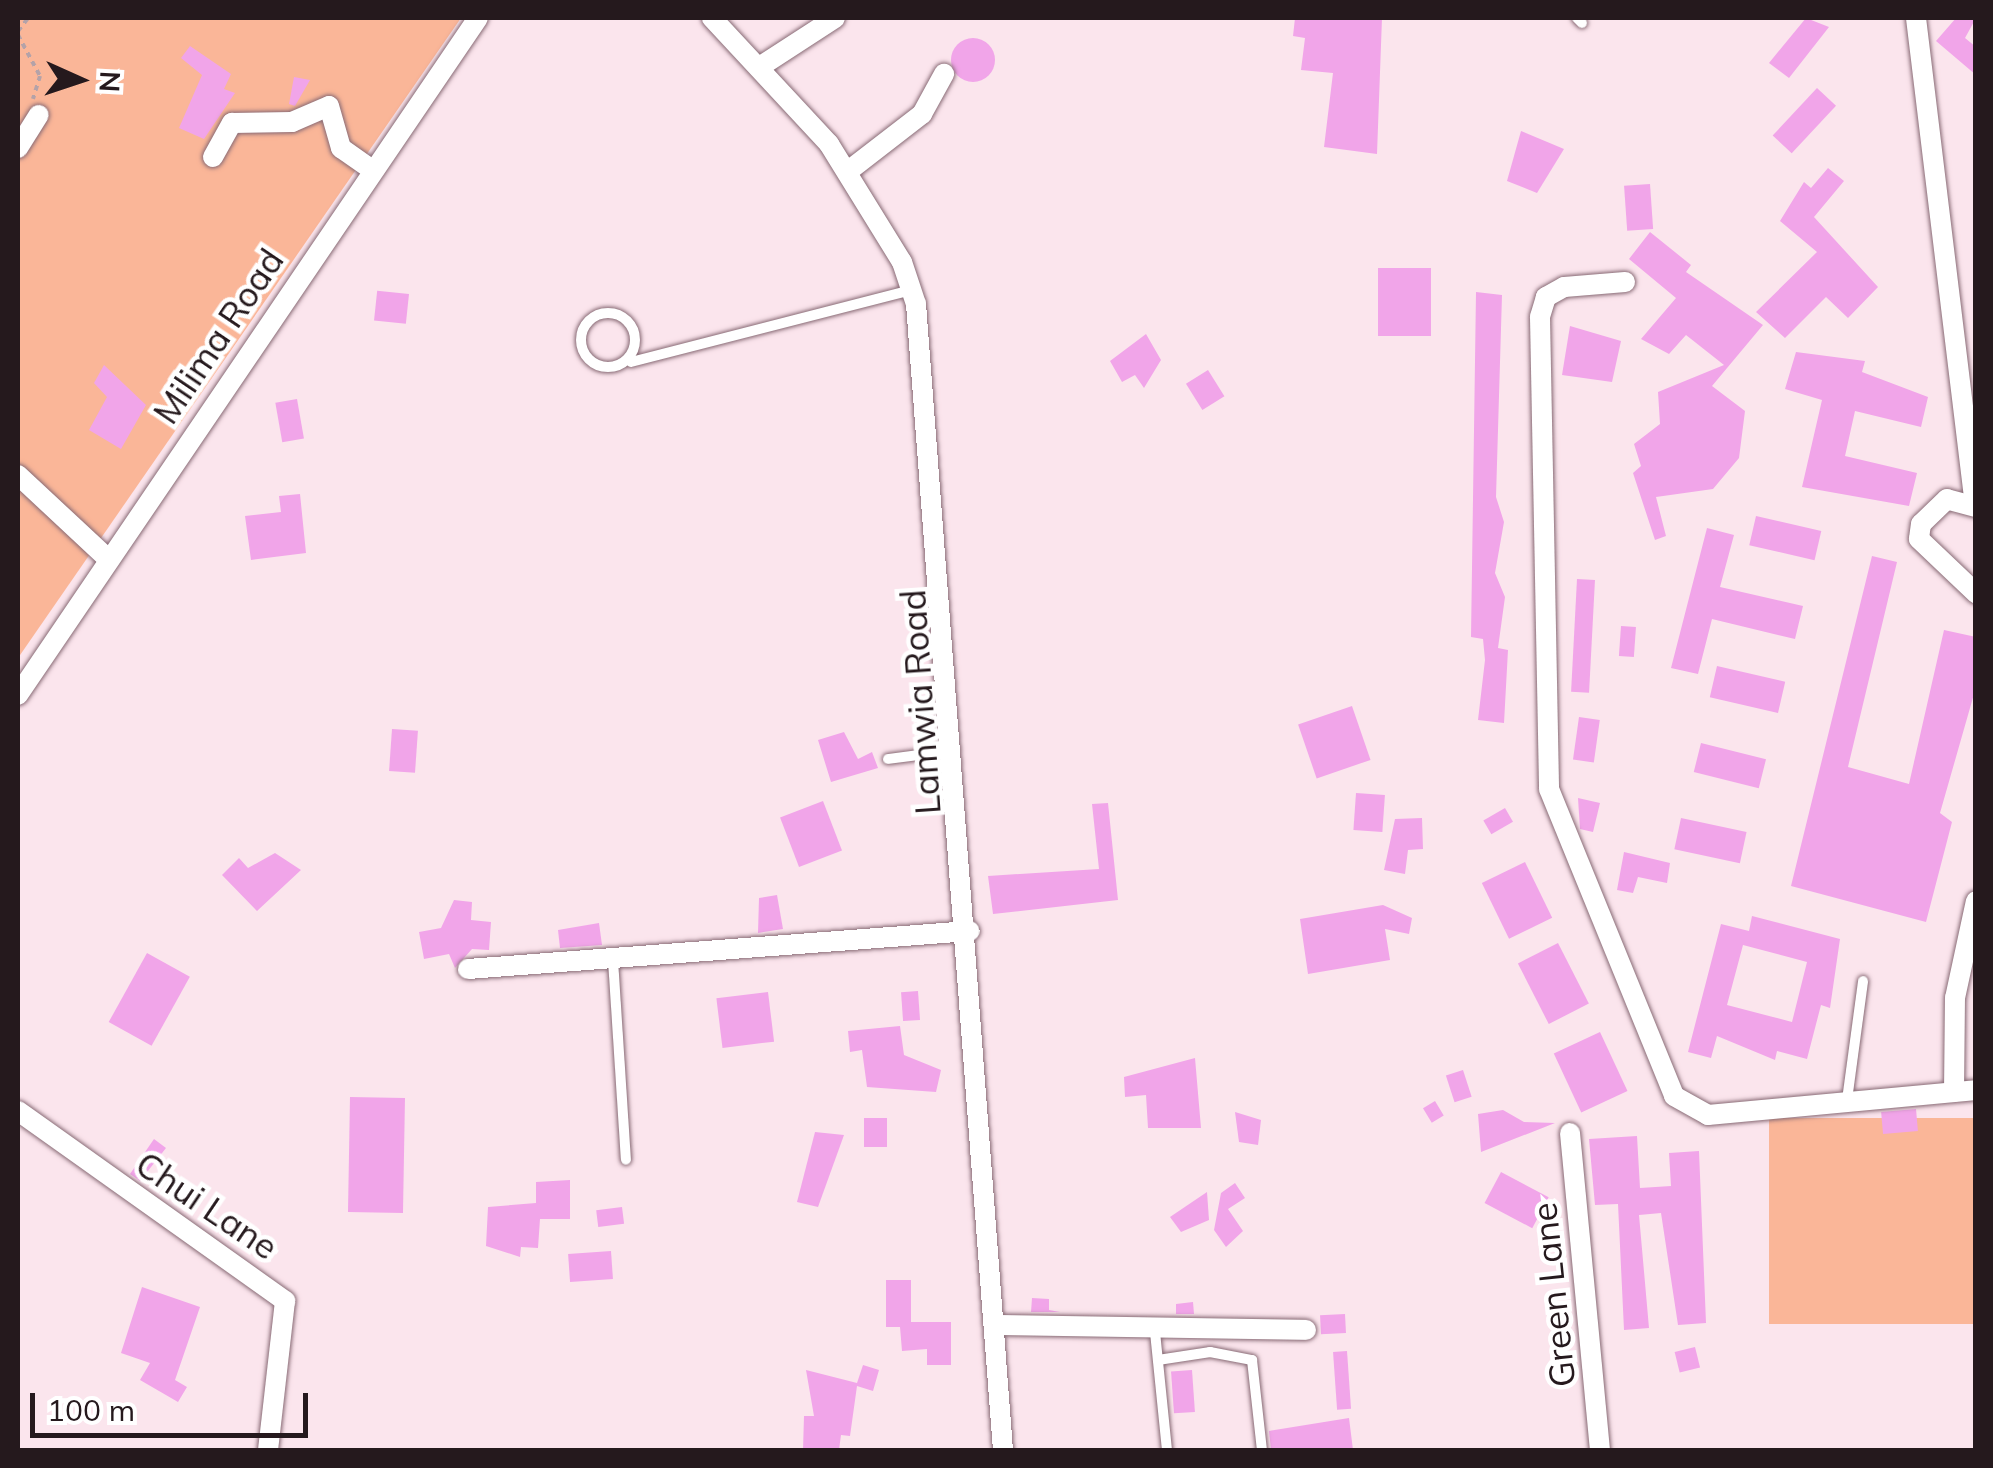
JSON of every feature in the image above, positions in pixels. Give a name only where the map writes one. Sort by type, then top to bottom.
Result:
[{"type":"street","name":"Milima Road","points":[[18,695],[370,168],[478,18]]},
{"type":"street","name":"Lamwia Road","points":[[712,18],[762,66],[847,172],[911,290],[926,357],[970,931],[1003,1450]]},
{"type":"street","points":[[762,66],[836,18]]},
{"type":"street","points":[[1916,18],[1975,506],[1947,499],[1920,524],[1920,539],[1976,593]]},
{"type":"street","points":[[847,172],[922,114],[944,74]]},
{"type":"street","points":[[214,157],[232,122],[292,122],[328,106],[341,148],[370,168]]},
{"type":"street","points":[[18,148],[39,114]]},
{"type":"street","points":[[1625,282],[1564,286],[1546,297],[1540,317],[1556,816],[1682,1107],[1708,1114],[1976,1090]]},
{"type":"street","points":[[18,475],[108,558]]},
{"type":"street","points":[[1954,1092],[1956,998],[1976,900]]},
{"type":"street","points":[[468,969],[970,931]]},
{"type":"street","name":"Chui Lane","points":[[18,1111],[285,1301],[268,1450]]},
{"type":"street","name":"Green Lane","points":[[1570,1133],[1600,1450]]},
{"type":"street","points":[[994,1325],[1155,1332],[1306,1330]]},
{"type":"lane","points":[[631,362],[626,320],[592,318],[584,358],[631,362],[911,290]]},
{"type":"lane","points":[[888,759],[956,750]]},
{"type":"lane","points":[[613,960],[626,1160]]},
{"type":"lane","points":[[1846,1100],[1863,981]]},
{"type":"lane","points":[[1155,1332],[1167,1450]]},
{"type":"lane","points":[[1158,1360],[1210,1352],[1252,1360],[1262,1450]]},
{"type":"path","points":[[28,18],[18,33],[40,76],[31,107],[39,114]]},
{"type":"shaded area","points":[[18,18],[461,18],[18,658]]},
{"type":"shaded area","points":[[1769,1118],[1975,1118],[1975,1324],[1769,1324]]},
{"type":"building","points":[[1295,18],[1382,18],[1377,154],[1324,147],[1333,73],[1301,70],[1305,38],[1293,36]]},
{"type":"building","points":[[1806,18],[1829,27],[1789,78],[1769,63]]},
{"type":"building","points":[[1956,18],[1976,18],[1965,38],[1976,47],[1976,75],[1936,41]]},
{"type":"building","points":[[973,38],[988,45],[995,60],[988,75],[973,82],[958,75],[951,60],[958,45]]},
{"type":"building","points":[[190,46],[231,74],[224,89],[235,93],[204,139],[179,128],[202,75],[181,58]]},
{"type":"building","points":[[294,77],[310,80],[295,106],[289,104]]},
{"type":"building","points":[[1817,88],[1836,106],[1792,153],[1773,136]]},
{"type":"building","points":[[1521,131],[1564,149],[1537,193],[1507,181]]},
{"type":"building","points":[[1828,168],[1844,181],[1814,217],[1878,287],[1848,318],[1826,297],[1785,338],[1756,312],[1817,252],[1780,221],[1804,182],[1811,188]]},
{"type":"building","points":[[1650,184],[1653,229],[1627,231],[1624,186]]},
{"type":"building","points":[[1650,232],[1691,265],[1686,272],[1763,325],[1712,386],[1745,411],[1739,458],[1713,489],[1656,497],[1666,536],[1655,540],[1633,473],[1641,466],[1634,444],[1660,424],[1658,392],[1724,365],[1686,335],[1669,354],[1641,339],[1676,298],[1629,259]]},
{"type":"building","points":[[1378,268],[1431,268],[1431,336],[1378,336]]},
{"type":"building","points":[[377,291],[409,294],[406,324],[374,320]]},
{"type":"building","points":[[1476,292],[1502,295],[1496,497],[1504,522],[1495,573],[1505,597],[1498,648],[1508,650],[1504,723],[1478,720],[1485,660],[1483,639],[1471,637]]},
{"type":"building","points":[[1570,326],[1621,341],[1612,382],[1562,375]]},
{"type":"building","points":[[1146,334],[1161,360],[1144,388],[1135,375],[1122,382],[1110,361]]},
{"type":"building","points":[[1796,352],[1865,361],[1862,372],[1928,397],[1921,427],[1855,411],[1845,456],[1917,473],[1909,506],[1802,487],[1822,400],[1785,389]]},
{"type":"building","points":[[104,365],[146,405],[121,449],[89,430],[107,397],[94,383]]},
{"type":"building","points":[[1208,370],[1224,396],[1202,410],[1186,384]]},
{"type":"building","points":[[297,399],[304,438],[282,442],[275,403]]},
{"type":"building","points":[[300,494],[306,553],[251,560],[245,516],[281,512],[279,496]]},
{"type":"building","points":[[1756,516],[1821,531],[1815,560],[1749,545]]},
{"type":"building","points":[[1707,528],[1734,535],[1720,587],[1803,606],[1795,639],[1712,619],[1698,674],[1671,668]]},
{"type":"building","points":[[1872,556],[1897,562],[1848,767],[1909,784],[1944,630],[1976,637],[1976,687],[1940,813],[1952,822],[1926,922],[1791,886]]},
{"type":"building","points":[[1577,579],[1595,580],[1589,693],[1571,692]]},
{"type":"building","points":[[1621,626],[1636,627],[1634,657],[1619,656]]},
{"type":"building","points":[[1717,666],[1785,682],[1778,713],[1710,697]]},
{"type":"building","points":[[1352,706],[1371,760],[1317,778],[1298,725]]},
{"type":"building","points":[[1579,717],[1600,720],[1594,763],[1573,760]]},
{"type":"building","points":[[392,729],[418,731],[415,773],[389,771]]},
{"type":"building","points":[[844,732],[858,759],[872,752],[878,768],[831,782],[818,740]]},
{"type":"building","points":[[1701,743],[1766,759],[1759,788],[1694,772]]},
{"type":"building","points":[[1356,793],[1385,795],[1382,832],[1353,830]]},
{"type":"building","points":[[1578,798],[1600,803],[1593,832],[1580,829]]},
{"type":"building","points":[[823,801],[842,850],[799,867],[780,817]]},
{"type":"building","points":[[1108,803],[1118,900],[993,914],[988,876],[1099,869],[1092,804]]},
{"type":"building","points":[[1505,808],[1513,822],[1491,834],[1483,820]]},
{"type":"building","points":[[1422,818],[1423,849],[1408,850],[1405,874],[1384,870],[1395,819]]},
{"type":"building","points":[[1681,818],[1747,832],[1740,863],[1674,849]]},
{"type":"building","points":[[1624,852],[1670,863],[1667,883],[1638,877],[1633,893],[1617,890]]},
{"type":"building","points":[[275,853],[301,870],[257,911],[222,875],[239,858],[248,868]]},
{"type":"building","points":[[1525,862],[1552,918],[1509,939],[1482,883]]},
{"type":"building","points":[[777,895],[783,929],[758,933],[759,898]]},
{"type":"building","points":[[454,900],[472,902],[471,920],[491,922],[489,950],[472,949],[455,968],[449,954],[424,959],[419,932],[441,928]]},
{"type":"building","points":[[1383,905],[1412,918],[1409,934],[1385,929],[1390,960],[1308,974],[1300,919]]},
{"type":"building","points":[[1752,916],[1840,939],[1830,1008],[1821,1005],[1807,1059],[1777,1051],[1775,1060],[1717,1036],[1711,1058],[1688,1052],[1721,924],[1749,931]],"holes":[[[1743,945],[1807,962],[1792,1022],[1727,1005]]]},
{"type":"building","points":[[599,923],[602,945],[560,948],[558,930]]},
{"type":"building","points":[[1558,943],[1589,1004],[1549,1024],[1518,963]]},
{"type":"building","points":[[147,953],[190,977],[152,1046],[109,1022]]},
{"type":"building","points":[[918,991],[920,1020],[903,1021],[901,992]]},
{"type":"building","points":[[768,992],[774,1042],[722,1048],[716,998]]},
{"type":"building","points":[[900,1026],[904,1055],[941,1070],[936,1092],[867,1087],[862,1050],[850,1052],[848,1031]]},
{"type":"building","points":[[1600,1032],[1627,1091],[1581,1112],[1554,1054]]},
{"type":"building","points":[[1195,1058],[1201,1128],[1148,1128],[1146,1095],[1125,1097],[1124,1077]]},
{"type":"building","points":[[1463,1070],[1472,1097],[1455,1102],[1446,1076]]},
{"type":"building","points":[[350,1097],[405,1098],[403,1213],[348,1212]]},
{"type":"building","points":[[1435,1101],[1444,1116],[1432,1123],[1423,1108]]},
{"type":"building","points":[[1916,1109],[1918,1131],[1883,1134],[1881,1112]]},
{"type":"building","points":[[1503,1110],[1524,1122],[1555,1123],[1481,1152],[1478,1114]]},
{"type":"building","points":[[1235,1112],[1261,1120],[1258,1145],[1239,1142]]},
{"type":"building","points":[[864,1118],[887,1118],[887,1147],[864,1147]]},
{"type":"building","points":[[815,1132],[844,1135],[818,1207],[797,1202]]},
{"type":"building","points":[[1637,1136],[1640,1188],[1671,1186],[1669,1153],[1699,1151],[1706,1323],[1678,1325],[1661,1213],[1639,1215],[1649,1328],[1624,1330],[1618,1204],[1595,1205],[1589,1139]]},
{"type":"building","points":[[154,1139],[166,1148],[140,1181],[130,1174]]},
{"type":"building","points":[[1501,1172],[1549,1197],[1532,1228],[1485,1203]]},
{"type":"building","points":[[570,1180],[570,1219],[540,1219],[538,1248],[521,1247],[520,1257],[486,1246],[488,1207],[536,1203],[536,1182]]},
{"type":"building","points":[[1235,1183],[1245,1198],[1228,1209],[1243,1231],[1226,1247],[1214,1230],[1221,1193]]},
{"type":"building","points":[[1207,1192],[1209,1220],[1181,1232],[1170,1217]]},
{"type":"building","points":[[622,1207],[624,1224],[598,1227],[596,1210]]},
{"type":"building","points":[[611,1251],[613,1279],[570,1282],[568,1254]]},
{"type":"building","points":[[886,1280],[911,1280],[911,1322],[951,1322],[951,1365],[927,1365],[927,1349],[902,1351],[900,1327],[886,1327]]},
{"type":"building","points":[[142,1287],[200,1307],[175,1380],[187,1387],[178,1402],[140,1380],[150,1363],[121,1353]]},
{"type":"building","points":[[1032,1298],[1049,1299],[1049,1310],[1060,1312],[1031,1312]]},
{"type":"building","points":[[1193,1302],[1194,1314],[1176,1314],[1176,1304]]},
{"type":"building","points":[[1345,1314],[1346,1333],[1321,1334],[1320,1315]]},
{"type":"building","points":[[1695,1347],[1700,1367],[1680,1372],[1675,1352]]},
{"type":"building","points":[[1347,1351],[1351,1409],[1337,1410],[1333,1352]]},
{"type":"building","points":[[863,1365],[879,1370],[873,1391],[857,1386],[850,1436],[841,1435],[839,1450],[803,1450],[804,1416],[814,1416],[806,1370],[857,1383]]},
{"type":"building","points":[[1192,1370],[1195,1412],[1174,1413],[1171,1371]]},
{"type":"building","points":[[1349,1418],[1353,1450],[1271,1450],[1269,1431]]}]
